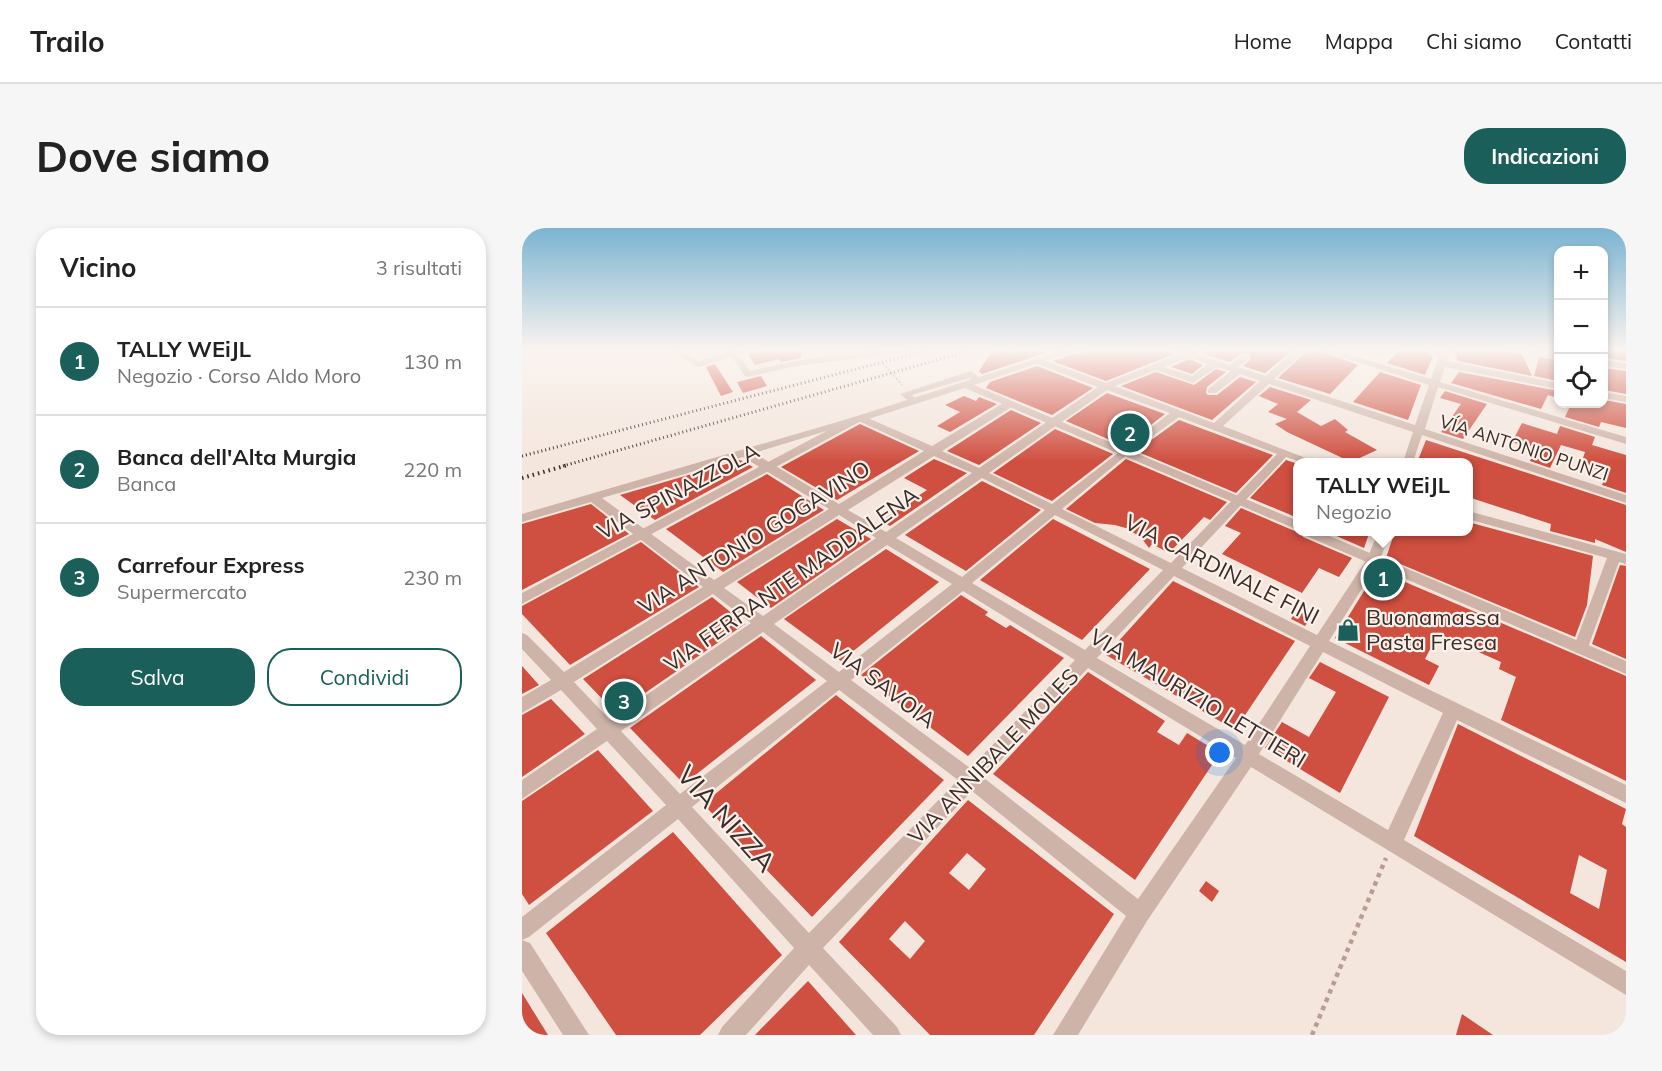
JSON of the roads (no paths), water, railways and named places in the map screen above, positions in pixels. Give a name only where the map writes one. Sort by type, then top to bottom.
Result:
[{"type":"street","points":[[912,401],[905,394],[929,387]]},
{"type":"street","points":[[522,518],[858,419],[956,387]]},
{"type":"street","points":[[970,387],[1293,524]]},
{"type":"street","name":"VIA FERRANTE MADDALENA","points":[[522,790],[1105,387]]},
{"type":"street","points":[[1108,387],[1298,458]]},
{"type":"street","points":[[1212,391],[1217,387]]},
{"type":"street","points":[[1215,427],[1261,387]]},
{"type":"street","name":"VÍA ANTONIO PUNZI","points":[[1285,387],[1626,499]]},
{"type":"street","points":[[1409,458],[1433,387]]},
{"type":"street","points":[[1443,387],[1626,441]]},
{"type":"street","points":[[1608,396],[1626,399]]},
{"type":"street","name":"VIA ANTONIO GOGAVINO","points":[[522,706],[1009,404]]},
{"type":"street","points":[[522,930],[840,681],[1124,452],[1177,413]]},
{"type":"street","name":"VIA CARDINALE FINI","points":[[858,419],[934,450],[1055,509],[1453,710],[1626,794]]},
{"type":"street","name":"VIA SPINAZZOLA","points":[[522,599],[858,419]]},
{"type":"street","name":"VIA MAURIZIO LETTIERI","points":[[745,453],[1088,657],[1626,984]]},
{"type":"street","name":"VIA ANNIBALE MOLES","points":[[730,1035],[808,949],[1284,453]]},
{"type":"street","name":"VIA SAVOIA","points":[[594,498],[971,778],[1140,914]]},
{"type":"street","points":[[1473,516],[1620,557],[1581,649]]},
{"type":"street","points":[[1320,536],[1626,668]]},
{"type":"street","points":[[1065,1035],[1140,914],[1249,755],[1373,560],[1382,536]]},
{"type":"street","name":"VIA NIZZA","points":[[522,639],[609,730],[889,1035]]},
{"type":"street","points":[[1393,842],[1453,710]]},
{"type":"street","points":[[522,951],[577,1035]]},
{"type":"railway","points":[[522,456],[788,387]]},
{"type":"railway","points":[[563,466],[843,387]]},
{"type":"railway","points":[[522,478],[568,465]]},
{"type":"place","name":"Banca dell'Alta Murgia","points":[[1130,433]]},
{"type":"place","name":"TALLY WEiJL","points":[[1383,578]]},
{"type":"place","name":"Buonamassa Pasta Fresca","points":[[1348,630]]},
{"type":"place","name":"Carrefour Express","points":[[624,701]]}]
